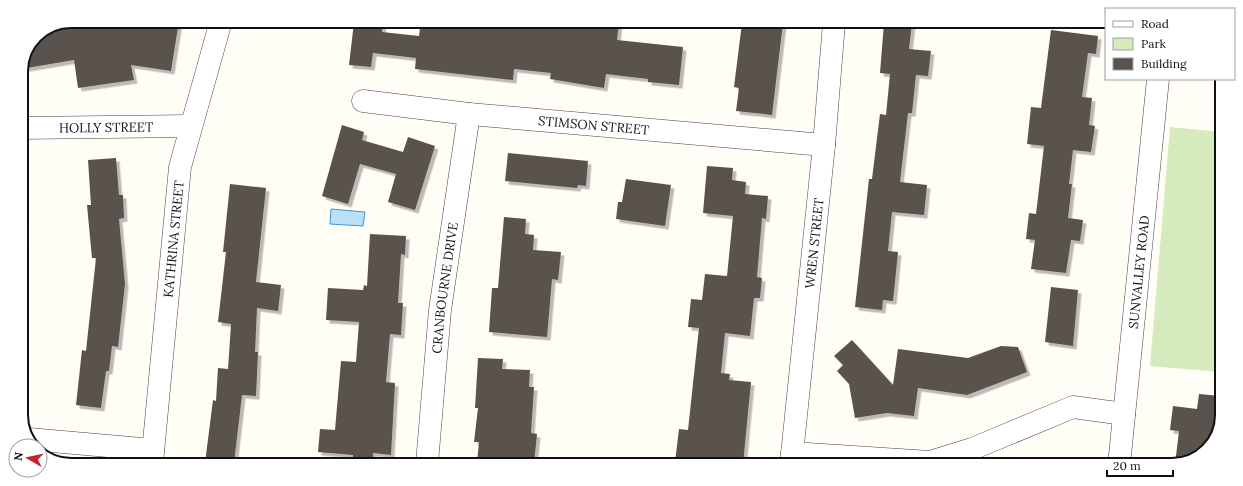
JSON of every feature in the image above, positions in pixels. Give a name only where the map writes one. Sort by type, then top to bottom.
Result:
[{"type":"street","name":"KATHRINA STREET","points":[[152,456],[180,167],[190,126],[219,28]]},
{"type":"street","name":"WREN STREET","points":[[791,458],[824,145],[834,28]]},
{"type":"street","name":"SUNVALLEY ROAD","points":[[1120,458],[1158,80]]},
{"type":"street","name":"STIMSON STREET","points":[[363,101],[469,114],[824,145]]},
{"type":"street","name":"CRANBOURNE DRIVE","points":[[427,458],[440,310],[469,114]]},
{"type":"street","name":"HOLLY STREET","points":[[28,128],[190,126]]},
{"type":"street","points":[[943,458],[972,449],[1073,407],[1124,414]]},
{"type":"street","points":[[48,442],[152,456]]},
{"type":"green space","points":[[1170,127],[1215,131],[1215,372],[1150,366]]},
{"type":"water","points":[[331,209],[365,212],[363,226],[330,224]]},
{"type":"building","points":[[71,28],[178,28],[171,71],[131,65],[134,80],[78,88],[74,60],[28,68],[31,55],[35,47],[47,35],[55,31]]},
{"type":"building","points":[[353,28],[382,28],[382,32],[419,36],[420,28],[618,28],[617,40],[683,47],[679,85],[648,82],[648,79],[606,74],[604,88],[550,79],[551,73],[514,69],[513,80],[415,69],[416,58],[373,53],[371,67],[349,65]]},
{"type":"building","points":[[741,28],[782,28],[772,115],[736,111],[739,88],[734,87]]},
{"type":"building","points":[[884,28],[911,28],[909,49],[931,51],[928,76],[916,75],[912,113],[908,113],[900,182],[927,185],[924,215],[892,212],[888,251],[898,252],[893,301],[883,300],[882,310],[855,307],[869,179],[872,179],[880,114],[886,115],[890,74],[880,73]]},
{"type":"building","points":[[1051,30],[1098,36],[1096,54],[1088,53],[1082,97],[1092,98],[1089,125],[1095,126],[1091,152],[1073,150],[1069,184],[1072,184],[1068,218],[1083,220],[1080,241],[1071,240],[1066,273],[1031,269],[1035,240],[1026,239],[1029,213],[1036,214],[1044,146],[1027,144],[1031,107],[1041,108]]},
{"type":"building","points":[[342,125],[364,132],[362,140],[403,152],[408,137],[435,146],[415,210],[388,202],[396,174],[360,164],[348,204],[322,196]]},
{"type":"building","points":[[508,153],[588,161],[586,186],[578,185],[577,188],[505,181]]},
{"type":"building","points":[[116,158],[119,195],[123,195],[124,218],[119,219],[125,284],[118,347],[112,346],[109,371],[106,371],[101,408],[76,405],[82,350],[86,351],[96,258],[92,258],[87,205],[91,205],[88,160]]},
{"type":"building","points":[[707,166],[733,168],[732,180],[746,182],[745,194],[768,196],[766,219],[762,218],[757,277],[762,278],[760,298],[754,298],[750,336],[725,333],[721,373],[730,374],[729,380],[751,382],[744,458],[675,458],[679,429],[688,430],[699,328],[688,327],[691,299],[702,300],[705,274],[727,276],[733,216],[703,213]]},
{"type":"building","points":[[626,179],[671,185],[665,226],[616,219],[618,202],[622,202]]},
{"type":"building","points":[[230,184],[266,188],[256,282],[281,285],[278,311],[257,308],[255,352],[258,352],[256,396],[242,395],[235,458],[206,458],[213,400],[216,401],[218,368],[228,369],[231,324],[218,322],[226,252],[223,252]]},
{"type":"building","points":[[504,217],[526,219],[525,234],[534,235],[533,250],[561,252],[558,280],[552,279],[547,337],[489,332],[492,288],[498,288]]},
{"type":"building","points":[[370,234],[406,236],[405,255],[401,254],[398,303],[403,303],[401,335],[390,334],[386,382],[395,383],[391,455],[373,453],[373,458],[353,458],[353,455],[318,452],[320,429],[335,430],[341,361],[356,362],[359,322],[326,320],[328,288],[363,290],[364,285],[367,286]]},
{"type":"building","points":[[1051,287],[1078,290],[1073,346],[1045,342]]},
{"type":"building","points":[[852,340],[893,385],[898,349],[968,358],[1001,346],[1018,347],[1027,372],[967,395],[918,388],[914,416],[887,413],[855,418],[849,384],[837,371],[843,365],[834,356]]},
{"type":"building","points":[[478,358],[503,359],[502,369],[530,370],[529,387],[534,387],[531,433],[537,434],[535,458],[477,458],[479,442],[474,442],[478,408],[475,408]]},
{"type":"building","points":[[1199,394],[1215,396],[1215,415],[1211,434],[1198,449],[1191,454],[1176,458],[1179,431],[1170,430],[1173,406],[1197,409]]}]
